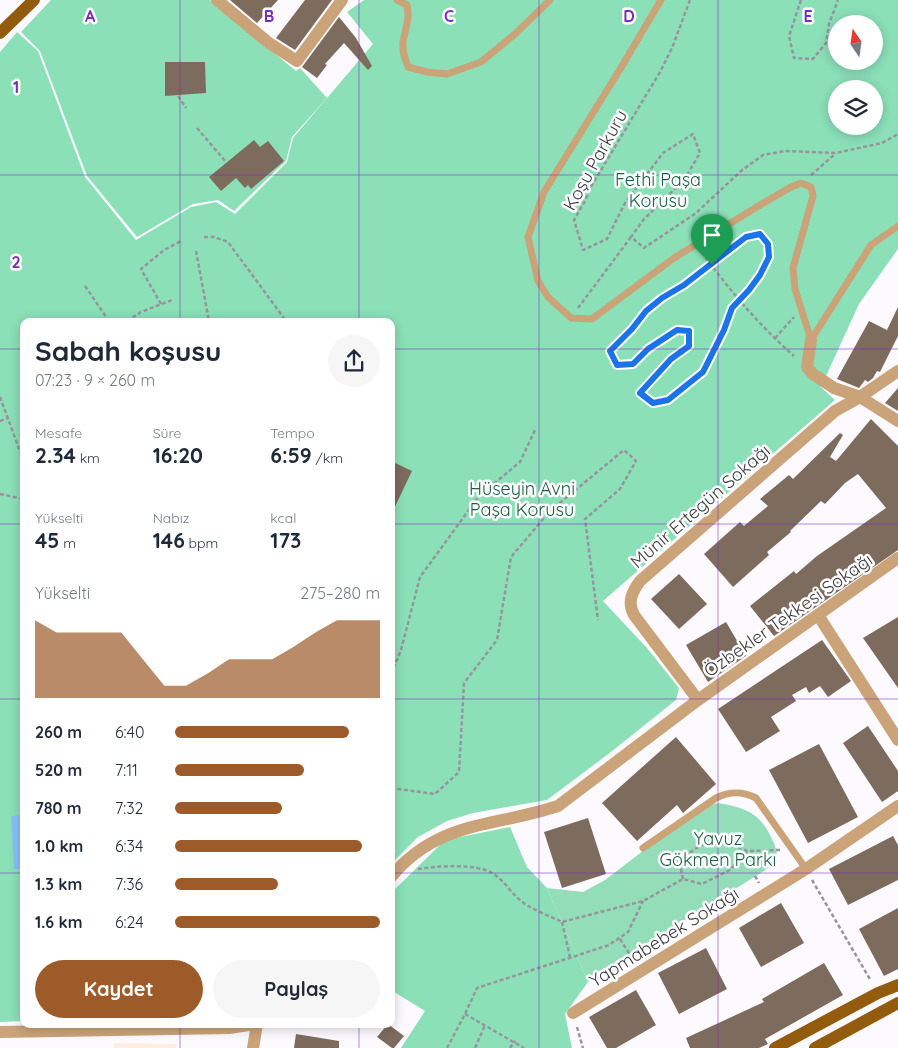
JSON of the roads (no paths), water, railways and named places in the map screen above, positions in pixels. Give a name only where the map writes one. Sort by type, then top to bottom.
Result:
[{"type":"main road","points":[[0,33],[34,0]]},
{"type":"main road","points":[[775,1048],[878,993],[898,985]]},
{"type":"main road","points":[[815,1048],[898,1003]]},
{"type":"street","points":[[217,0],[269,42],[297,61],[342,0]]},
{"type":"street","points":[[811,340],[807,367],[813,374],[834,388],[860,397],[898,421]]},
{"type":"street","name":"Münir Ertegün Sokağı","points":[[698,700],[634,615],[630,602],[634,589],[647,575],[835,411],[860,397],[898,371]]},
{"type":"street","name":"Özbekler Tekkesi Sokağı","points":[[698,700],[898,558]]},
{"type":"street","points":[[818,615],[898,740]]},
{"type":"street","points":[[395,873],[403,863],[431,842],[490,822],[543,812],[558,806],[698,700]]},
{"type":"street","name":"Yapmabebek Sokağı","points":[[573,1013],[806,869],[898,806]]},
{"type":"street","points":[[0,1032],[229,1028]]},
{"type":"street","points":[[253,1048],[256,1028]]},
{"type":"lane","points":[[397,0],[407,5],[409,16],[402,44],[408,67],[427,72],[447,74],[481,62],[516,34],[550,0]]},
{"type":"lane","points":[[661,0],[544,192],[528,237],[538,281],[548,296],[571,318],[592,319],[674,258],[768,200],[801,183],[811,187],[813,196],[793,268],[795,289],[811,340]]},
{"type":"lane","points":[[811,340],[872,245],[898,226]]},
{"type":"lane","points":[[643,848],[716,798],[728,792],[744,793],[756,798],[806,869]]},
{"type":"water","points":[[20,815],[20,869],[14,869],[11,816]]},
{"type":"park label","name":"Fethi Paşa Korusu","points":[[658,189]]},
{"type":"park label","name":"Hüseyin Avni Paşa Korusu","points":[[522,498]]},
{"type":"park label","name":"Yavuz Gökmen Parkı","points":[[718,848]]}]
